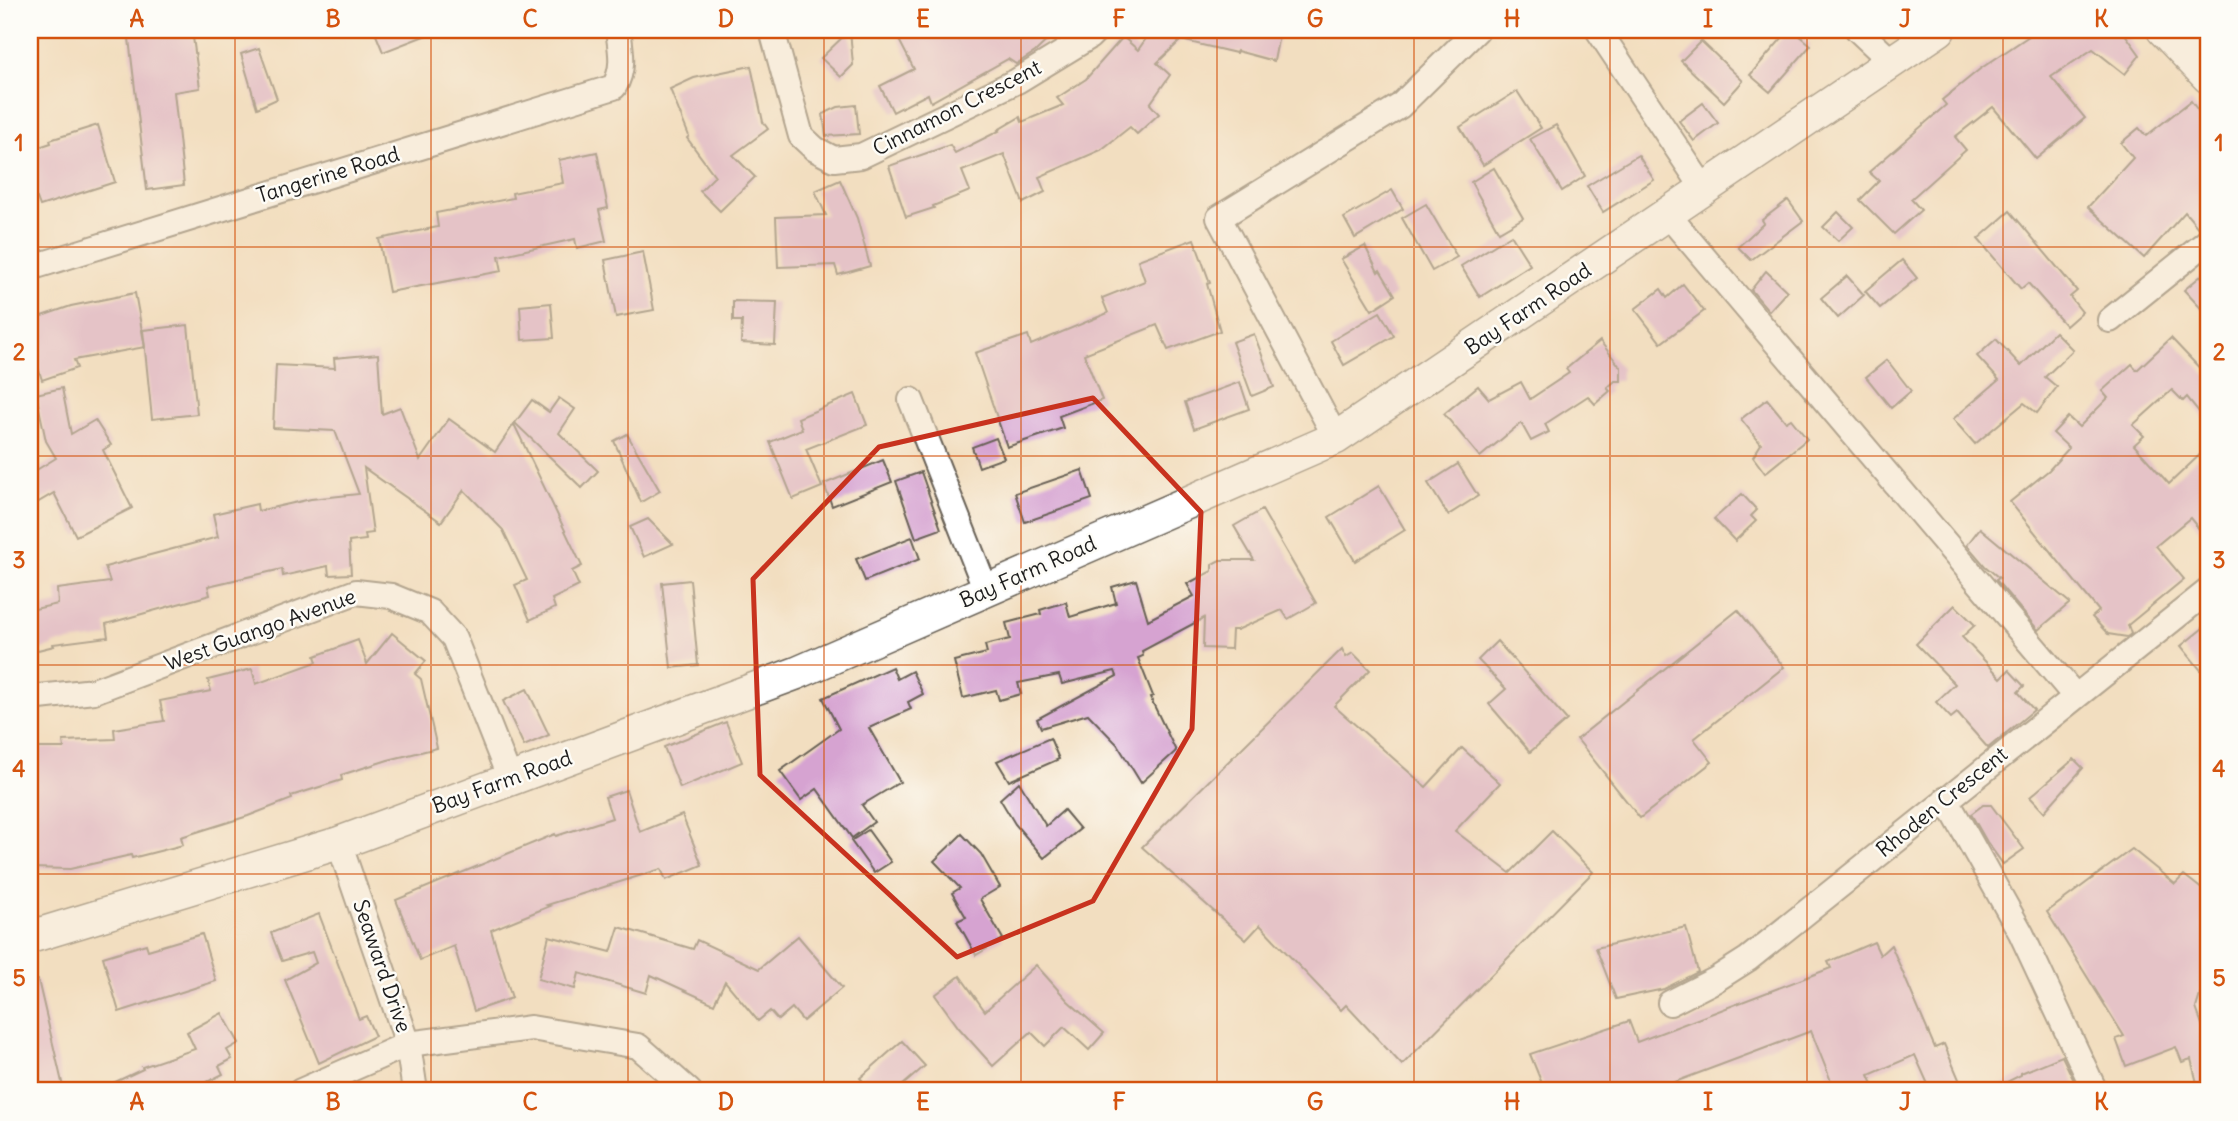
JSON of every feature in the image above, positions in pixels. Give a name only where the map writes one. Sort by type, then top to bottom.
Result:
[{"type":"street","name":"Tangerine Road","points":[[30,268],[614,87],[621,75],[622,63],[618,30]]},
{"type":"street","name":"Cinnamon Crescent","points":[[772,30],[801,136],[815,149],[834,159],[861,156],[1017,81],[1096,30]]},
{"type":"street","points":[[1336,438],[1219,218],[1400,106],[1477,30]]},
{"type":"street","points":[[1598,30],[1704,189]]},
{"type":"street","points":[[1858,30],[1892,62]]},
{"type":"street","name":"Bay Farm Road","points":[[30,937],[339,843],[797,673],[1336,438],[1939,30]]},
{"type":"street","points":[[2164,30],[2208,78]]},
{"type":"street","points":[[1668,215],[2075,696]]},
{"type":"street","points":[[2110,320],[2208,241]]},
{"type":"street","points":[[911,400],[986,590]]},
{"type":"street","name":"Rhoden Crescent","points":[[1670,1003],[1748,959],[2208,591]]},
{"type":"street","name":"West Guango Avenue","points":[[30,698],[94,691],[356,592],[391,596],[430,612],[454,638],[510,779]]},
{"type":"street","points":[[1946,799],[2021,933],[2095,1091]]},
{"type":"street","name":"Seaward Drive","points":[[339,843],[408,1044],[531,1028],[638,1046],[689,1091]]},
{"type":"street","points":[[301,1091],[408,1044],[415,1091]]},
{"type":"highlighted area","points":[[1093,398],[1201,512],[1192,729],[1093,901],[957,957],[760,775],[753,579],[879,447]]},
{"type":"building","points":[[128,30],[192,30],[200,88],[174,92],[184,185],[147,190]]},
{"type":"building","points":[[374,30],[437,30],[437,31],[383,52]]},
{"type":"building","points":[[850,30],[853,65],[841,77],[821,58]]},
{"type":"building","points":[[913,30],[1058,30],[1035,52],[1016,64],[1008,59],[931,102],[928,94],[893,112],[880,86],[914,69],[898,38]]},
{"type":"building","points":[[1152,30],[1280,30],[1274,61],[1181,40],[1157,63],[1170,75],[1150,104],[1159,114],[1137,134],[1130,127],[1101,150],[1039,177],[1045,192],[1023,203],[1004,154],[962,171],[970,191],[933,206],[934,208],[906,217],[889,166],[950,145],[955,153],[1020,117],[1022,122],[1063,105],[1057,98],[1086,79],[1123,37],[1138,50]]},
{"type":"building","points":[[1789,30],[1793,30],[1811,45],[1770,92],[1750,75]]},
{"type":"building","points":[[2038,30],[2122,30],[2140,55],[2125,74],[2093,49],[2051,77],[2085,118],[2036,159],[1993,107],[1955,137],[1966,150],[1911,199],[1921,210],[1894,234],[1860,200],[1879,181],[1869,172],[1946,105],[1942,100],[1980,69]]},
{"type":"building","points":[[1701,41],[1743,81],[1724,102],[1681,61]]},
{"type":"building","points":[[259,48],[277,99],[257,108],[241,54]]},
{"type":"building","points":[[751,66],[763,122],[768,129],[733,155],[755,177],[720,211],[700,191],[715,176],[687,138],[689,136],[670,89],[694,78]]},
{"type":"building","points":[[1517,91],[1541,128],[1483,165],[1460,127]]},
{"type":"building","points":[[2191,101],[2208,124],[2208,226],[2199,229],[2185,212],[2144,258],[2088,207],[2133,158],[2121,143],[2139,128],[2146,136]]},
{"type":"building","points":[[1703,103],[1718,123],[1694,141],[1679,121]]},
{"type":"building","points":[[856,105],[859,134],[826,136],[823,114],[838,107]]},
{"type":"building","points":[[98,125],[115,182],[40,206],[37,198],[30,201],[30,150],[51,143],[50,140]]},
{"type":"building","points":[[1556,125],[1585,176],[1562,191],[1530,139]]},
{"type":"building","points":[[597,152],[608,208],[599,210],[606,241],[577,248],[575,239],[499,256],[502,271],[389,292],[379,239],[438,227],[436,213],[513,198],[512,193],[563,183],[559,160]]},
{"type":"building","points":[[1638,155],[1654,180],[1603,212],[1587,186]]},
{"type":"building","points":[[1494,168],[1523,218],[1499,232],[1471,182]]},
{"type":"building","points":[[840,180],[857,218],[870,266],[838,275],[835,265],[778,267],[776,217],[826,215],[815,191]]},
{"type":"building","points":[[1392,190],[1403,209],[1355,238],[1344,218]]},
{"type":"building","points":[[1788,200],[1803,221],[1751,260],[1738,247],[1764,223],[1762,220]]},
{"type":"building","points":[[1426,204],[1457,257],[1432,271],[1402,218]]},
{"type":"building","points":[[2010,211],[2077,291],[2070,297],[2082,312],[2066,326],[2028,283],[2021,289],[1978,239]]},
{"type":"building","points":[[1838,212],[1853,227],[1838,241],[1823,227]]},
{"type":"building","points":[[1511,235],[1530,265],[1480,297],[1461,266]]},
{"type":"building","points":[[1194,239],[1210,283],[1207,284],[1220,331],[1168,350],[1157,325],[1084,354],[1102,400],[1059,416],[1063,428],[1007,447],[975,353],[1028,335],[1031,345],[1108,313],[1102,298],[1145,281],[1138,260]]},
{"type":"building","points":[[1365,246],[1378,272],[1380,270],[1395,295],[1372,310],[1341,259]]},
{"type":"building","points":[[643,252],[654,310],[616,317],[605,260]]},
{"type":"building","points":[[1902,260],[1917,278],[1880,308],[1865,291]]},
{"type":"building","points":[[2208,270],[2208,316],[2184,290]]},
{"type":"building","points":[[1766,271],[1787,291],[1769,311],[1751,290]]},
{"type":"building","points":[[1847,276],[1864,295],[1838,318],[1821,298]]},
{"type":"building","points":[[1683,284],[1704,311],[1661,343],[1635,309],[1661,289],[1667,298]]},
{"type":"building","points":[[135,293],[145,347],[74,360],[77,368],[42,380],[30,343],[30,320],[71,306]]},
{"type":"building","points":[[733,301],[777,302],[775,345],[741,343],[742,321],[733,321]]},
{"type":"building","points":[[551,303],[554,338],[522,340],[520,306]]},
{"type":"building","points":[[1380,312],[1394,336],[1344,365],[1331,341]]},
{"type":"building","points":[[188,325],[197,414],[152,419],[143,330]]},
{"type":"building","points":[[2055,332],[2073,350],[2045,377],[2057,387],[2037,413],[2024,403],[1975,444],[1953,419],[1999,380],[1977,356],[1996,339],[2021,366]]},
{"type":"building","points":[[1254,334],[1274,387],[1252,396],[1232,342]]},
{"type":"building","points":[[2171,338],[2208,377],[2208,423],[2187,397],[2183,401],[2172,390],[2133,425],[2144,436],[2134,445],[2169,484],[2208,447],[2208,540],[2190,518],[2156,546],[2184,579],[2128,625],[2131,634],[2127,637],[2108,634],[2092,617],[2099,611],[2010,502],[2049,470],[2069,448],[2053,433],[2068,417],[2079,427],[2108,398],[2102,391],[2132,364],[2137,370]]},
{"type":"building","points":[[1600,341],[1621,368],[1621,381],[1615,381],[1607,388],[1610,391],[1595,404],[1588,396],[1545,424],[1549,432],[1531,441],[1521,423],[1480,457],[1444,414],[1478,386],[1489,399],[1521,382],[1530,399],[1569,373],[1566,369]]},
{"type":"building","points":[[378,354],[382,414],[400,407],[420,460],[449,419],[495,452],[514,424],[582,566],[572,571],[579,586],[552,599],[555,608],[530,620],[515,585],[527,580],[503,530],[464,490],[441,522],[364,468],[373,533],[365,534],[366,540],[349,542],[351,574],[329,575],[328,566],[283,576],[282,569],[208,586],[210,595],[106,624],[108,637],[53,644],[54,646],[30,652],[30,610],[58,604],[57,589],[110,582],[105,567],[218,537],[213,514],[257,504],[258,511],[311,499],[359,494],[335,431],[273,428],[276,365],[335,368],[334,358]]},
{"type":"building","points":[[1887,360],[1911,391],[1891,408],[1866,377]]},
{"type":"building","points":[[1240,382],[1249,409],[1194,429],[1185,402]]},
{"type":"building","points":[[62,388],[71,434],[95,420],[111,445],[103,450],[132,508],[76,536],[54,493],[30,507],[30,474],[56,458],[46,441],[36,394]]},
{"type":"building","points":[[855,394],[867,425],[806,449],[822,487],[793,499],[770,442],[802,429],[798,418]]},
{"type":"building","points":[[559,398],[575,409],[559,433],[598,471],[582,488],[515,423],[532,400],[549,412]]},
{"type":"building","points":[[1767,399],[1786,422],[1791,419],[1807,439],[1765,473],[1753,457],[1761,444],[1741,419]]},
{"type":"building","points":[[627,434],[660,491],[641,502],[614,441]]},
{"type":"building","points":[[996,438],[1004,458],[979,467],[972,447]]},
{"type":"building","points":[[883,460],[892,482],[832,506],[824,484]]},
{"type":"building","points":[[1458,464],[1478,496],[1448,515],[1428,483]]},
{"type":"building","points":[[1082,470],[1092,499],[1025,522],[1015,493]]},
{"type":"building","points":[[921,472],[941,529],[916,538],[896,481]]},
{"type":"building","points":[[1379,486],[1405,530],[1355,561],[1329,517]]},
{"type":"building","points":[[1742,494],[1757,510],[1751,516],[1756,521],[1735,541],[1714,519]]},
{"type":"building","points":[[1262,510],[1316,603],[1288,619],[1282,610],[1232,630],[1231,649],[1203,648],[1204,618],[1142,651],[1143,656],[1138,658],[1153,696],[1150,697],[1176,751],[1141,783],[1117,744],[1088,714],[1041,728],[1037,719],[1117,676],[1115,671],[1062,684],[1059,675],[1018,683],[1021,694],[999,700],[996,690],[963,698],[954,661],[987,653],[985,645],[1010,639],[1006,623],[1041,614],[1040,610],[1066,602],[1070,617],[1116,603],[1112,587],[1136,580],[1148,620],[1194,596],[1187,584],[1212,571],[1212,564],[1220,560],[1254,560],[1234,526]]},
{"type":"building","points":[[648,519],[673,544],[644,557],[630,527]]},
{"type":"building","points":[[1980,528],[2070,603],[2038,630],[1996,580],[1999,578],[1967,545]]},
{"type":"building","points":[[912,537],[920,559],[865,581],[856,559]]},
{"type":"building","points":[[690,580],[698,665],[671,668],[662,583]]},
{"type":"building","points":[[1955,605],[1975,625],[1962,637],[2001,678],[2009,670],[2024,686],[2018,692],[2034,710],[1988,748],[1957,713],[1951,718],[1936,702],[1955,684],[1916,644]]},
{"type":"building","points":[[1738,610],[1784,667],[1694,739],[1712,762],[1640,818],[1577,739]]},
{"type":"building","points":[[2208,624],[2208,679],[2181,646]]},
{"type":"building","points":[[392,633],[426,661],[415,674],[421,679],[437,748],[341,775],[342,780],[291,796],[292,799],[248,816],[181,837],[183,845],[132,858],[131,855],[70,869],[30,868],[30,748],[64,748],[63,741],[115,739],[114,729],[164,721],[160,701],[211,691],[208,680],[252,669],[256,684],[317,662],[315,656],[358,640],[367,664]]},
{"type":"building","points":[[1497,641],[1567,720],[1530,752],[1489,704],[1506,689],[1478,660]]},
{"type":"building","points":[[1342,649],[1346,657],[1353,653],[1370,670],[1334,706],[1426,787],[1462,748],[1500,783],[1455,831],[1510,873],[1552,831],[1593,872],[1402,1065],[1346,1005],[1341,1010],[1260,925],[1246,940],[1142,847]]},
{"type":"building","points":[[892,667],[897,679],[912,671],[923,694],[908,702],[911,709],[869,728],[900,782],[862,805],[874,822],[852,838],[817,789],[801,800],[780,771],[839,729],[823,698]]},
{"type":"building","points":[[527,689],[549,735],[524,746],[503,701]]},
{"type":"building","points":[[726,722],[742,762],[680,788],[664,747]]},
{"type":"building","points":[[1050,738],[1059,759],[1009,781],[997,761]]},
{"type":"building","points":[[2074,759],[2083,768],[2044,812],[2030,797]]},
{"type":"building","points":[[1019,782],[1046,826],[1064,810],[1080,829],[1044,858],[1015,824],[1000,799]]},
{"type":"building","points":[[626,790],[640,832],[682,815],[702,865],[666,880],[661,869],[547,905],[550,906],[491,930],[512,998],[474,1011],[454,946],[420,960],[396,900],[555,834],[556,836],[612,818],[605,797]]},
{"type":"building","points":[[1983,805],[1991,805],[2024,849],[2003,864],[1971,814]]},
{"type":"building","points":[[868,830],[891,862],[874,873],[851,841]]},
{"type":"building","points":[[962,834],[981,854],[1000,887],[980,899],[1003,939],[976,955],[957,921],[966,917],[952,893],[960,888],[934,861]]},
{"type":"building","points":[[2132,849],[2175,884],[2184,875],[2208,894],[2208,969],[2196,1008],[2208,1041],[2208,1091],[2199,1091],[2191,1059],[2182,1062],[2176,1047],[2126,1066],[2116,1039],[2124,1036],[2047,912]]},
{"type":"building","points":[[319,914],[359,1019],[366,1016],[375,1036],[319,1063],[285,980],[316,963],[312,952],[282,961],[271,933]]},
{"type":"building","points":[[619,927],[693,949],[697,940],[759,969],[798,936],[842,988],[803,1021],[792,1008],[778,1020],[770,1011],[758,1021],[725,981],[714,1004],[651,975],[646,993],[579,973],[575,989],[538,979],[549,936],[611,952]]},
{"type":"building","points":[[1686,927],[1698,972],[1664,989],[1616,999],[1596,948]]},
{"type":"building","points":[[202,934],[216,981],[119,1012],[103,957],[146,944],[148,950]]},
{"type":"building","points":[[1874,942],[1880,955],[1891,945],[1935,1048],[1944,1044],[1964,1091],[1931,1091],[1915,1055],[1869,1075],[1876,1091],[1835,1091],[1811,1031],[1651,1091],[1545,1091],[1530,1054],[1629,1021],[1637,1042],[1831,968],[1828,962]]},
{"type":"building","points":[[1036,965],[1068,1001],[1104,1033],[1089,1050],[1064,1027],[1045,1046],[1031,1032],[993,1066],[959,1028],[935,995],[960,976],[985,1011]]},
{"type":"building","points":[[38,980],[64,1091],[30,1091],[30,981]]},
{"type":"building","points":[[222,1013],[239,1043],[227,1050],[232,1059],[219,1066],[223,1074],[205,1083],[208,1091],[96,1091],[143,1069],[142,1067],[195,1049],[187,1032]]},
{"type":"building","points":[[902,1041],[925,1066],[896,1091],[850,1091],[862,1080],[860,1078]]},
{"type":"building","points":[[2062,1056],[2079,1091],[1989,1091],[2021,1073]]}]
